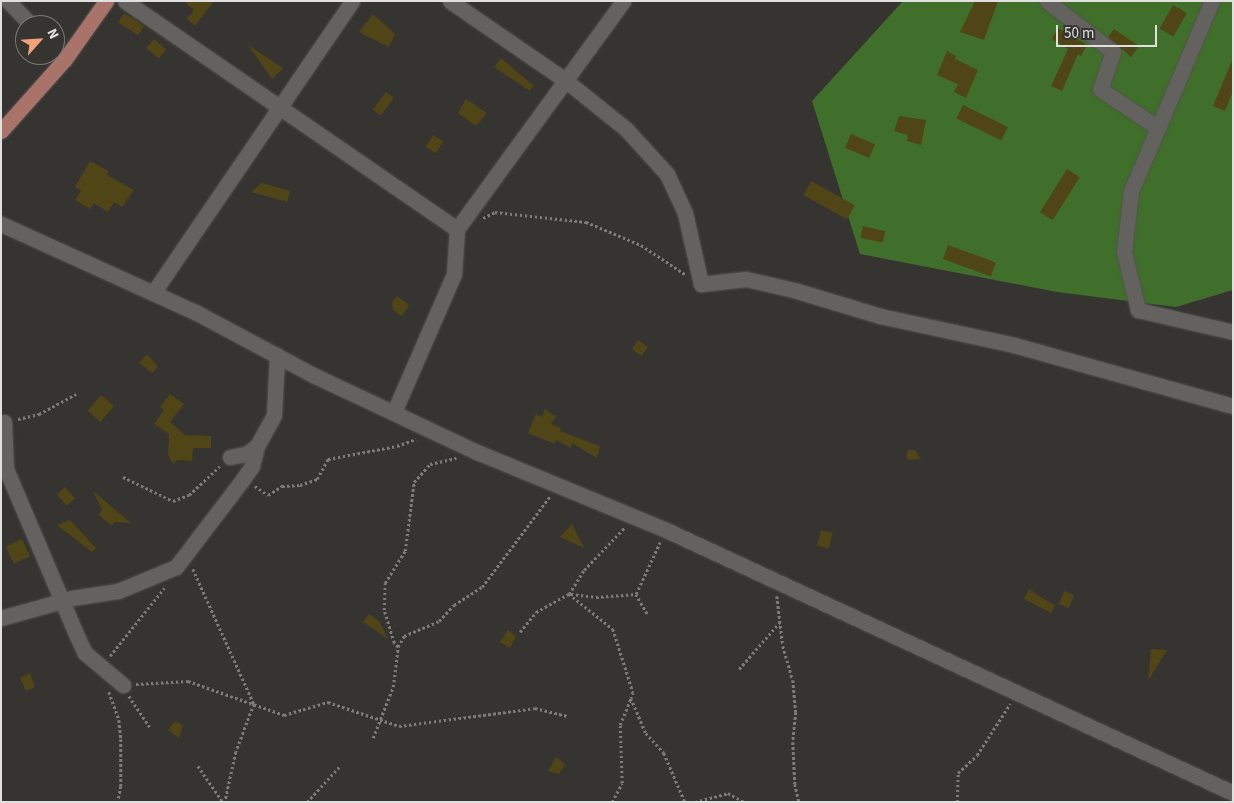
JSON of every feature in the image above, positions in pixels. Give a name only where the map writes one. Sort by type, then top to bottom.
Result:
[{"type":"main road","points":[[65,49],[106,1]]},
{"type":"main road","points":[[1,131],[52,65]]},
{"type":"street","points":[[8,1],[21,15]]},
{"type":"street","points":[[125,1],[278,108],[457,229]]},
{"type":"street","points":[[153,293],[352,1]]},
{"type":"street","points":[[450,1],[565,80],[626,129],[667,174],[685,213],[701,284],[746,279],[880,316],[1014,345],[1233,406]]},
{"type":"street","points":[[394,412],[454,274],[457,229],[623,1]]},
{"type":"street","points":[[1047,1],[1114,52],[1100,89],[1158,128]]},
{"type":"street","points":[[1212,1],[1132,191],[1124,252],[1138,310],[1233,332]]},
{"type":"street","points":[[1,224],[153,293],[477,452],[666,530],[776,579],[1017,694],[1233,793]]},
{"type":"street","points":[[1,618],[17,611],[118,590],[176,567],[189,546],[252,466],[256,446],[274,415],[277,393],[277,355]]},
{"type":"street","points":[[4,422],[6,469],[85,653],[103,665],[123,685]]},
{"type":"street","points":[[230,457],[246,454],[256,446]]},
{"type":"path","points":[[480,219],[495,212],[586,222],[641,245],[701,284]]},
{"type":"path","points":[[4,422],[38,414],[76,394]]},
{"type":"path","points":[[243,479],[268,495],[282,486],[300,485],[317,479],[328,459],[397,446],[435,432]]},
{"type":"path","points":[[398,647],[394,643],[384,610],[385,584],[405,551],[414,482],[430,464],[477,452]]},
{"type":"path","points":[[123,477],[173,501],[189,495],[230,457]]},
{"type":"path","points":[[374,738],[393,687],[398,647],[404,636],[439,621],[454,605],[482,587],[559,485]]},
{"type":"path","points":[[520,632],[536,612],[569,594],[584,570],[633,518]]},
{"type":"path","points":[[636,594],[666,530]]},
{"type":"path","points":[[189,546],[193,572],[254,704],[236,752],[224,802]]},
{"type":"path","points":[[103,665],[154,601],[176,567]]},
{"type":"path","points":[[776,579],[779,623],[793,680],[796,712],[792,742],[795,784],[800,802]]},
{"type":"path","points":[[569,594],[596,597],[636,594]]},
{"type":"path","points":[[569,594],[613,630],[633,692],[620,725],[622,783],[612,802]]},
{"type":"path","points":[[636,594],[648,616]]},
{"type":"path","points":[[739,670],[779,623]]},
{"type":"path","points":[[150,727],[123,685],[188,680],[284,715],[328,702],[399,726],[535,708],[568,716]]},
{"type":"path","points":[[106,687],[119,720],[121,786],[118,802]]},
{"type":"path","points":[[956,802],[958,773],[977,755],[1017,694]]},
{"type":"path","points":[[631,698],[646,733],[664,753],[684,802]]},
{"type":"path","points":[[198,766],[224,802]]},
{"type":"path","points":[[307,802],[340,766]]},
{"type":"path","points":[[695,802],[728,793],[744,802]]},
{"type":"green space","points":[[903,1],[1233,1],[1233,290],[1176,307],[1057,292],[860,254],[812,101]]},
{"type":"building","points":[[184,1],[214,1],[195,26],[187,19],[194,10]]},
{"type":"building","points":[[975,1],[998,1],[984,40],[960,32]]},
{"type":"building","points":[[1173,5],[1187,13],[1173,36],[1160,28]]},
{"type":"building","points":[[124,13],[144,26],[138,35],[118,22]]},
{"type":"building","points":[[373,14],[395,34],[389,47],[359,32]]},
{"type":"building","points":[[1058,28],[1087,45],[1081,56],[1078,54],[1062,91],[1051,86],[1068,49],[1052,39]]},
{"type":"building","points":[[1114,29],[1139,46],[1131,57],[1108,37]]},
{"type":"building","points":[[154,39],[166,49],[159,58],[146,48]]},
{"type":"building","points":[[248,45],[283,68],[272,79]]},
{"type":"building","points":[[947,51],[956,56],[955,59],[978,70],[966,98],[954,92],[958,84],[937,75]]},
{"type":"building","points":[[501,58],[534,86],[530,91],[494,67]]},
{"type":"building","points":[[1233,58],[1233,91],[1225,111],[1213,106]]},
{"type":"building","points":[[386,92],[394,98],[381,116],[373,110]]},
{"type":"building","points":[[466,99],[487,113],[476,126],[458,113]]},
{"type":"building","points":[[963,105],[1008,127],[1001,140],[956,118]]},
{"type":"building","points":[[899,116],[926,120],[921,145],[907,141],[908,135],[894,131]]},
{"type":"building","points":[[851,134],[875,144],[869,158],[845,148]]},
{"type":"building","points":[[433,135],[443,141],[436,153],[426,147]]},
{"type":"building","points":[[90,161],[109,171],[107,175],[134,190],[122,207],[114,202],[108,212],[94,203],[90,209],[75,200],[81,191],[75,187]]},
{"type":"building","points":[[1067,169],[1080,177],[1053,220],[1040,212]]},
{"type":"building","points":[[811,181],[855,205],[847,219],[803,195]]},
{"type":"building","points":[[262,183],[290,191],[287,202],[251,192]]},
{"type":"building","points":[[863,226],[885,231],[883,243],[860,238]]},
{"type":"building","points":[[948,245],[996,262],[991,277],[943,259]]},
{"type":"building","points":[[397,296],[409,305],[402,316],[393,310],[392,302]]},
{"type":"building","points":[[638,340],[648,347],[642,356],[632,349]]},
{"type":"building","points":[[147,354],[158,367],[152,373],[139,363]]},
{"type":"building","points":[[170,394],[184,404],[170,422],[185,435],[211,436],[211,448],[193,448],[192,461],[178,460],[173,464],[168,455],[169,434],[154,424],[164,410],[160,407]]},
{"type":"building","points":[[101,395],[114,406],[101,422],[88,411]]},
{"type":"building","points":[[545,409],[556,417],[551,424],[561,428],[560,431],[600,446],[597,458],[572,443],[571,448],[556,440],[555,444],[528,433],[536,414],[542,417]]},
{"type":"building","points":[[908,450],[915,450],[921,459],[909,460],[906,457]]},
{"type":"building","points":[[65,487],[75,498],[67,506],[57,494]]},
{"type":"building","points":[[93,491],[131,523],[114,522],[112,526],[99,515],[102,510]]},
{"type":"building","points":[[70,520],[96,548],[92,552],[57,525]]},
{"type":"building","points":[[572,524],[584,548],[560,537]]},
{"type":"building","points":[[821,530],[833,533],[829,548],[817,546]]},
{"type":"building","points":[[22,539],[30,556],[14,564],[6,547]]},
{"type":"building","points":[[1029,589],[1055,606],[1051,613],[1024,599]]},
{"type":"building","points":[[1064,591],[1074,595],[1069,608],[1059,604]]},
{"type":"building","points":[[369,614],[379,621],[388,639],[363,622]]},
{"type":"building","points":[[508,630],[516,636],[510,648],[500,642]]},
{"type":"building","points":[[1151,649],[1167,650],[1148,681]]},
{"type":"building","points":[[30,673],[35,687],[26,691],[20,678]]},
{"type":"building","points":[[175,721],[183,726],[179,738],[168,730]]},
{"type":"building","points":[[556,757],[565,764],[559,774],[548,771]]}]
